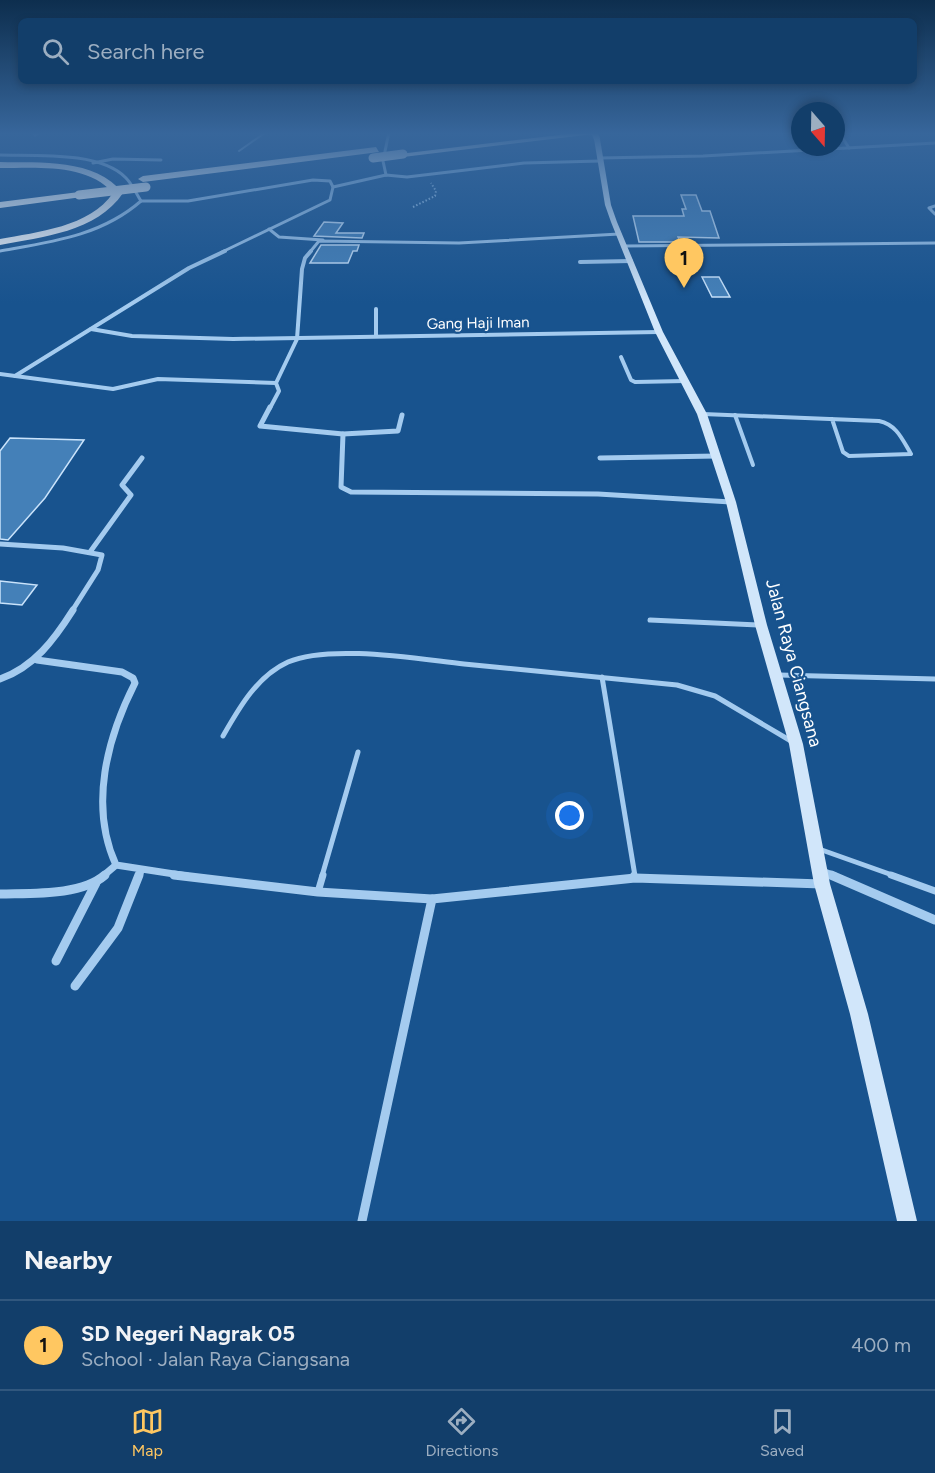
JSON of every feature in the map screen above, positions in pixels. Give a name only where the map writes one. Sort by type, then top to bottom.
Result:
[{"type":"highway","points":[[0,236],[79,214],[100,195],[99,189]]},
{"type":"highway","points":[[0,206],[100,189]]},
{"type":"highway","points":[[0,242],[82,222],[102,212],[115,201],[118,193],[115,189]]},
{"type":"highway","points":[[0,197],[50,191],[78,192]]},
{"type":"main road","name":"Jalan Raya Ciangsana","points":[[605,189],[608,205],[659,332],[702,414],[731,502],[761,625],[796,744],[820,877],[859,1014],[907,1221]]},
{"type":"street","points":[[133,189],[141,201]]},
{"type":"street","points":[[0,251],[92,230],[129,213],[141,201],[188,201],[260,189]]},
{"type":"street","points":[[15,376],[189,268],[330,200],[333,189]]},
{"type":"street","points":[[935,206],[928,208],[935,214]]},
{"type":"street","points":[[269,229],[279,237],[459,243],[619,234]]},
{"type":"street","points":[[323,240],[305,258],[302,269],[297,339],[276,383],[279,391],[260,426],[343,434],[398,431],[402,415]]},
{"type":"street","points":[[625,246],[935,243]]},
{"type":"street","points":[[580,262],[631,261]]},
{"type":"street","points":[[376,309],[376,336]]},
{"type":"street","name":"Gang Haji Iman","points":[[91,329],[132,336],[297,339],[659,332]]},
{"type":"street","points":[[621,357],[631,380],[635,382],[685,381]]},
{"type":"street","points":[[0,374],[113,389],[158,379],[276,383]]},
{"type":"street","points":[[343,434],[341,486],[351,492],[598,494],[731,502]]},
{"type":"street","points":[[600,458],[717,456]]},
{"type":"street","points":[[90,552],[131,495],[122,485],[142,458]]},
{"type":"street","points":[[0,544],[102,555],[98,570],[38,660],[16,676],[0,679]]},
{"type":"street","points":[[38,660],[122,672],[133,678],[135,683],[115,726],[108,754],[104,797],[108,847],[116,865]]},
{"type":"street","points":[[116,865],[141,871],[318,892],[432,899],[635,878],[820,877],[935,920]]},
{"type":"street","points":[[56,961],[96,883],[116,865]]},
{"type":"street","points":[[75,986],[118,928],[141,871]]},
{"type":"street","points":[[0,894],[51,893],[96,883]]},
{"type":"street","points":[[362,1221],[432,899]]},
{"type":"lane","points":[[702,414],[886,421],[894,428],[911,454],[849,456],[843,452],[832,419]]},
{"type":"lane","points":[[735,415],[753,465]]},
{"type":"lane","points":[[650,620],[761,625]]},
{"type":"lane","points":[[223,736],[250,691],[264,676],[307,655],[321,653],[415,659],[677,685],[715,696],[796,744]]},
{"type":"lane","points":[[775,675],[935,679]]},
{"type":"lane","points":[[602,677],[635,878]]},
{"type":"lane","points":[[318,892],[358,752]]},
{"type":"lane","points":[[814,848],[935,891]]},
{"type":"path","points":[[413,207],[435,196],[435,189]]},
{"type":"building","points":[[681,195],[696,195],[702,211],[710,211],[719,238],[678,237],[680,242],[639,242],[633,216],[684,216],[682,209],[686,209]]},
{"type":"building","points":[[324,222],[343,223],[336,233],[364,233],[362,238],[314,236]]},
{"type":"building","points":[[321,245],[359,245],[357,251],[353,251],[348,263],[310,263]]},
{"type":"building","points":[[702,277],[719,277],[730,297],[712,297]]},
{"type":"building","points":[[10,438],[84,440],[45,498],[8,540],[0,539],[0,451]]},
{"type":"building","points":[[0,581],[37,585],[22,605],[0,603]]},
{"type":"place","name":"SD Negeri Nagrak 05","points":[[684,288]]}]
